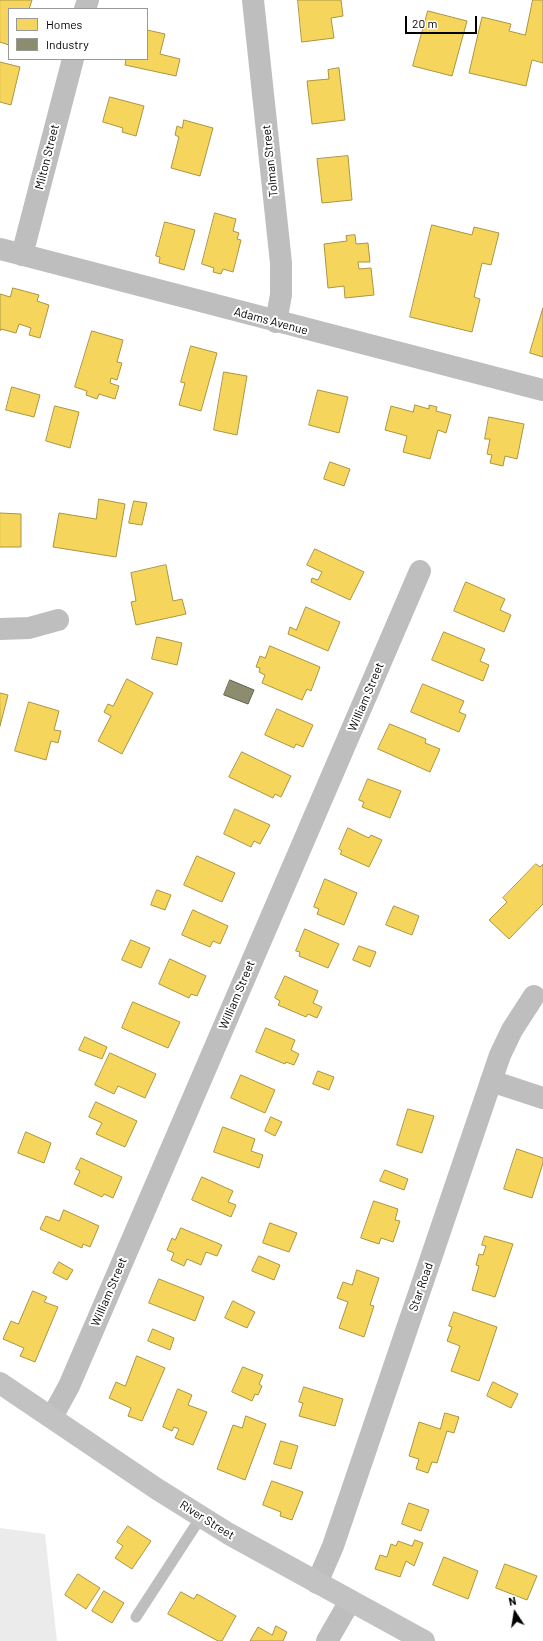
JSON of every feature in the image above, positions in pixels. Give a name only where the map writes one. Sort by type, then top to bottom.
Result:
[{"type":"street","name":"Tolman Street","points":[[253,0],[281,263],[281,295],[276,322]]},
{"type":"street","name":"Milton Street","points":[[22,255],[73,60]]},
{"type":"street","name":"Adams Avenue","points":[[0,249],[276,322],[543,390]]},
{"type":"street","name":"William Street","points":[[52,1417],[69,1386],[420,571]]},
{"type":"street","points":[[0,629],[30,628],[58,620]]},
{"type":"street","name":"Star Road","points":[[316,1583],[333,1546],[505,1042],[534,996]]},
{"type":"street","points":[[491,1081],[543,1098]]},
{"type":"street","name":"River Street","points":[[0,1383],[201,1517],[316,1583],[424,1641]]},
{"type":"street","points":[[328,1641],[350,1601]]},
{"type":"lane","points":[[136,1617],[201,1517]]},
{"type":"shaded area","points":[[0,1528],[45,1534],[57,1641],[0,1641]]},
{"type":"building: Homes","points":[[0,0],[32,0],[29,8],[8,8],[8,45],[0,42]]},
{"type":"building: Homes","points":[[298,0],[341,0],[343,16],[331,18],[334,38],[302,42]]},
{"type":"building: Homes","points":[[533,0],[543,0],[543,63],[532,60],[526,86],[469,73],[482,17],[511,24],[509,31],[525,35]]},
{"type":"building: Homes","points":[[428,11],[467,21],[452,76],[413,66]]},
{"type":"building: Homes","points":[[148,30],[165,34],[160,54],[180,59],[176,76],[125,65],[126,60],[148,60]]},
{"type":"building: Homes","points":[[0,62],[20,67],[11,105],[0,102]]},
{"type":"building: Homes","points":[[339,68],[345,120],[312,124],[307,81],[329,79],[328,70]]},
{"type":"building: Homes","points":[[110,97],[144,106],[136,136],[122,132],[123,128],[103,122]]},
{"type":"building: Homes","points":[[184,120],[213,128],[200,176],[171,168],[179,137],[175,135],[177,126],[182,128]]},
{"type":"building: Homes","points":[[348,156],[352,200],[322,203],[317,159]]},
{"type":"building: Homes","points":[[215,213],[236,219],[233,231],[239,233],[237,239],[241,240],[233,272],[223,269],[221,274],[213,272],[214,268],[202,264]]},
{"type":"building: Homes","points":[[165,222],[195,230],[184,270],[159,263],[160,257],[156,256]]},
{"type":"building: Homes","points":[[432,225],[472,235],[474,227],[499,233],[491,265],[482,263],[474,297],[480,299],[472,332],[410,317]]},
{"type":"building: Homes","points":[[355,235],[356,244],[368,243],[370,262],[358,262],[359,269],[371,268],[374,295],[345,298],[344,286],[328,288],[324,244],[347,241],[346,236]]},
{"type":"building: Homes","points":[[13,288],[39,295],[37,301],[49,305],[40,338],[29,335],[31,328],[19,324],[16,333],[1,329],[0,331],[0,294],[10,297]]},
{"type":"building: Homes","points":[[543,308],[543,357],[530,353]]},
{"type":"building: Homes","points":[[92,331],[123,340],[117,362],[122,363],[117,380],[111,378],[110,383],[119,386],[115,399],[99,394],[97,399],[86,395],[87,391],[75,387]]},
{"type":"building: Homes","points":[[191,346],[217,353],[201,411],[179,405],[185,383],[181,382]]},
{"type":"building: Homes","points":[[224,372],[247,376],[237,435],[214,430]]},
{"type":"building: Homes","points":[[12,387],[40,395],[34,417],[6,410]]},
{"type":"building: Homes","points":[[318,390],[348,397],[339,433],[309,425]]},
{"type":"building: Homes","points":[[415,405],[429,409],[429,405],[437,407],[436,411],[451,415],[446,433],[438,430],[430,459],[403,452],[407,436],[385,430],[391,406],[413,412]]},
{"type":"building: Homes","points":[[55,406],[79,412],[70,448],[46,441]]},
{"type":"building: Homes","points":[[489,417],[524,424],[517,459],[505,456],[503,466],[490,463],[492,455],[487,454],[490,439],[485,439]]},
{"type":"building: Homes","points":[[330,462],[350,469],[344,486],[324,479]]},
{"type":"building: Homes","points":[[99,499],[125,504],[116,557],[53,547],[59,513],[96,519]]},
{"type":"building: Homes","points":[[134,501],[147,503],[142,525],[129,523]]},
{"type":"building: Homes","points":[[0,513],[21,514],[21,547],[0,547]]},
{"type":"building: Homes","points":[[315,549],[364,572],[350,600],[311,582],[312,578],[318,580],[322,572],[307,565]]},
{"type":"building: Homes","points":[[166,565],[173,601],[182,599],[186,614],[136,625],[131,602],[136,601],[131,573]]},
{"type":"building: Homes","points":[[466,582],[505,599],[500,610],[511,615],[504,632],[454,611]]},
{"type":"building: Homes","points":[[306,607],[340,622],[328,651],[288,634],[290,627],[296,630]]},
{"type":"building: Homes","points":[[444,632],[485,649],[480,661],[489,665],[483,681],[432,660]]},
{"type":"building: Homes","points":[[157,637],[182,643],[177,665],[152,659]]},
{"type":"building: Homes","points":[[270,646],[320,667],[311,691],[307,689],[302,700],[262,683],[265,675],[259,672],[260,668],[256,667],[260,656],[265,658]]},
{"type":"building: Homes","points":[[127,679],[153,693],[122,754],[98,741],[111,716],[104,712],[108,704],[113,706]]},
{"type":"building: Homes","points":[[423,684],[464,701],[459,712],[466,715],[459,732],[411,712]]},
{"type":"building: Homes","points":[[0,693],[8,695],[0,726]]},
{"type":"building: Homes","points":[[29,702],[59,711],[54,730],[61,731],[58,743],[51,741],[46,760],[15,751]]},
{"type":"building: Homes","points":[[277,709],[313,725],[303,747],[296,744],[294,748],[265,735]]},
{"type":"building: Homes","points":[[390,724],[426,739],[425,743],[440,749],[430,772],[378,749]]},
{"type":"building: Homes","points":[[242,752],[291,776],[281,797],[275,794],[273,798],[229,777]]},
{"type":"building: Homes","points":[[368,779],[401,791],[390,818],[362,807],[364,802],[359,800]]},
{"type":"building: Homes","points":[[235,809],[270,825],[260,844],[254,841],[251,847],[224,834]]},
{"type":"building: Homes","points":[[348,828],[369,838],[371,835],[382,840],[369,867],[340,854],[342,851],[339,849]]},
{"type":"building: Homes","points":[[197,856],[235,873],[222,902],[184,885]]},
{"type":"building: Homes","points":[[536,864],[540,867],[543,864],[543,904],[509,939],[489,920],[507,902],[503,898]]},
{"type":"building: Homes","points":[[325,879],[357,893],[344,925],[317,914],[319,909],[314,907]]},
{"type":"building: Homes","points":[[157,890],[171,895],[165,910],[151,905]]},
{"type":"building: Homes","points":[[394,906],[419,916],[412,935],[386,925]]},
{"type":"building: Homes","points":[[193,910],[228,926],[220,944],[213,941],[210,947],[182,935]]},
{"type":"building: Homes","points":[[305,929],[339,944],[328,968],[299,956],[300,952],[296,951]]},
{"type":"building: Homes","points":[[131,940],[150,948],[141,968],[122,960]]},
{"type":"building: Homes","points":[[359,946],[376,952],[370,967],[353,960]]},
{"type":"building: Homes","points":[[170,959],[206,976],[197,996],[191,994],[189,998],[159,984]]},
{"type":"building: Homes","points":[[285,976],[318,991],[313,1003],[322,1007],[317,1018],[308,1014],[306,1017],[278,1005],[280,1001],[275,998]]},
{"type":"building: Homes","points":[[133,1002],[180,1022],[168,1048],[122,1028]]},
{"type":"building: Homes","points":[[266,1028],[295,1040],[291,1050],[299,1054],[294,1065],[286,1062],[285,1064],[256,1052]]},
{"type":"building: Homes","points":[[85,1037],[107,1047],[102,1059],[79,1050]]},
{"type":"building: Homes","points":[[110,1053],[156,1074],[145,1098],[118,1086],[114,1094],[95,1085]]},
{"type":"building: Homes","points":[[318,1071],[334,1077],[329,1090],[313,1084]]},
{"type":"building: Homes","points":[[241,1075],[275,1090],[265,1113],[231,1098]]},
{"type":"building: Homes","points":[[96,1102],[137,1121],[125,1147],[96,1134],[102,1123],[89,1117]]},
{"type":"building: Homes","points":[[408,1109],[434,1116],[422,1153],[397,1145]]},
{"type":"building: Homes","points":[[271,1117],[282,1122],[275,1136],[265,1131]]},
{"type":"building: Homes","points":[[223,1127],[255,1139],[251,1151],[263,1155],[259,1168],[214,1152]]},
{"type":"building: Homes","points":[[26,1132],[51,1143],[44,1163],[18,1153]]},
{"type":"building: Homes","points":[[517,1149],[543,1158],[543,1163],[532,1198],[504,1189]]},
{"type":"building: Homes","points":[[81,1158],[122,1177],[113,1198],[104,1194],[102,1197],[74,1184],[80,1171],[76,1169]]},
{"type":"building: Homes","points":[[385,1170],[408,1179],[404,1190],[380,1181]]},
{"type":"building: Homes","points":[[202,1177],[233,1191],[228,1202],[236,1205],[231,1217],[192,1200]]},
{"type":"building: Homes","points":[[374,1201],[398,1209],[395,1220],[400,1221],[393,1242],[381,1238],[379,1244],[361,1238]]},
{"type":"building: Homes","points":[[64,1210],[99,1226],[90,1247],[83,1244],[82,1248],[40,1229],[46,1216],[59,1221]]},
{"type":"building: Homes","points":[[270,1223],[297,1233],[289,1252],[263,1243]]},
{"type":"building: Homes","points":[[181,1228],[222,1245],[217,1256],[206,1252],[201,1265],[187,1259],[184,1266],[171,1260],[174,1253],[167,1250],[172,1238],[175,1240]]},
{"type":"building: Homes","points":[[485,1236],[513,1244],[495,1297],[472,1290],[479,1266],[476,1265],[479,1254],[483,1255],[486,1246],[482,1245]]},
{"type":"building: Homes","points":[[259,1256],[280,1265],[274,1280],[252,1271]]},
{"type":"building: Homes","points":[[59,1262],[73,1270],[67,1280],[53,1273]]},
{"type":"building: Homes","points":[[357,1270],[379,1278],[370,1305],[374,1306],[364,1337],[339,1328],[348,1302],[337,1298],[343,1282],[352,1285]]},
{"type":"building: Homes","points":[[159,1279],[204,1297],[195,1321],[149,1303]]},
{"type":"building: Homes","points":[[33,1291],[47,1297],[44,1302],[58,1307],[35,1362],[20,1356],[24,1348],[3,1339],[11,1321],[18,1324]]},
{"type":"building: Homes","points":[[233,1301],[255,1312],[247,1328],[225,1318]]},
{"type":"building: Homes","points":[[454,1312],[497,1327],[479,1381],[451,1371],[460,1346],[447,1341],[452,1327],[449,1326]]},
{"type":"building: Homes","points":[[153,1329],[174,1338],[170,1350],[148,1341]]},
{"type":"building: Homes","points":[[137,1356],[165,1368],[142,1421],[128,1416],[131,1408],[109,1398],[116,1382],[125,1386]]},
{"type":"building: Homes","points":[[243,1367],[263,1375],[259,1384],[262,1386],[258,1395],[255,1394],[252,1401],[232,1392]]},
{"type":"building: Homes","points":[[493,1382],[518,1394],[511,1408],[487,1396]]},
{"type":"building: Homes","points":[[304,1387],[343,1399],[335,1426],[299,1416],[303,1403],[299,1402]]},
{"type":"building: Homes","points":[[178,1389],[192,1395],[188,1405],[207,1412],[193,1445],[175,1438],[179,1429],[174,1427],[172,1431],[163,1427]]},
{"type":"building: Homes","points":[[445,1413],[459,1417],[454,1433],[447,1431],[437,1463],[432,1462],[428,1473],[416,1469],[419,1459],[409,1456],[419,1422],[440,1429]]},
{"type":"building: Homes","points":[[246,1416],[266,1424],[245,1480],[217,1469],[233,1425],[242,1428]]},
{"type":"building: Homes","points":[[281,1441],[298,1446],[291,1469],[274,1464]]},
{"type":"building: Homes","points":[[272,1481],[303,1492],[292,1520],[280,1516],[281,1512],[263,1505]]},
{"type":"building: Homes","points":[[409,1503],[429,1510],[421,1531],[402,1524]]},
{"type":"building: Homes","points":[[128,1526],[151,1541],[132,1569],[115,1558],[123,1546],[117,1542]]},
{"type":"building: Homes","points":[[415,1540],[423,1543],[414,1566],[406,1561],[400,1577],[375,1569],[380,1555],[387,1557],[391,1544],[396,1546],[398,1541],[412,1546]]},
{"type":"building: Homes","points":[[444,1557],[478,1571],[468,1599],[433,1585]]},
{"type":"building: Homes","points":[[505,1564],[537,1576],[527,1600],[496,1588]]},
{"type":"building: Homes","points":[[78,1574],[100,1588],[86,1609],[65,1595]]},
{"type":"building: Homes","points":[[104,1591],[124,1603],[112,1623],[92,1611]]},
{"type":"building: Homes","points":[[181,1592],[194,1599],[197,1594],[236,1616],[222,1641],[218,1641],[168,1614]]},
{"type":"building: Homes","points":[[276,1626],[287,1632],[283,1641],[250,1641],[258,1627],[272,1635]]},
{"type":"building: Industry","points":[[230,680],[254,690],[248,704],[224,695]]}]
